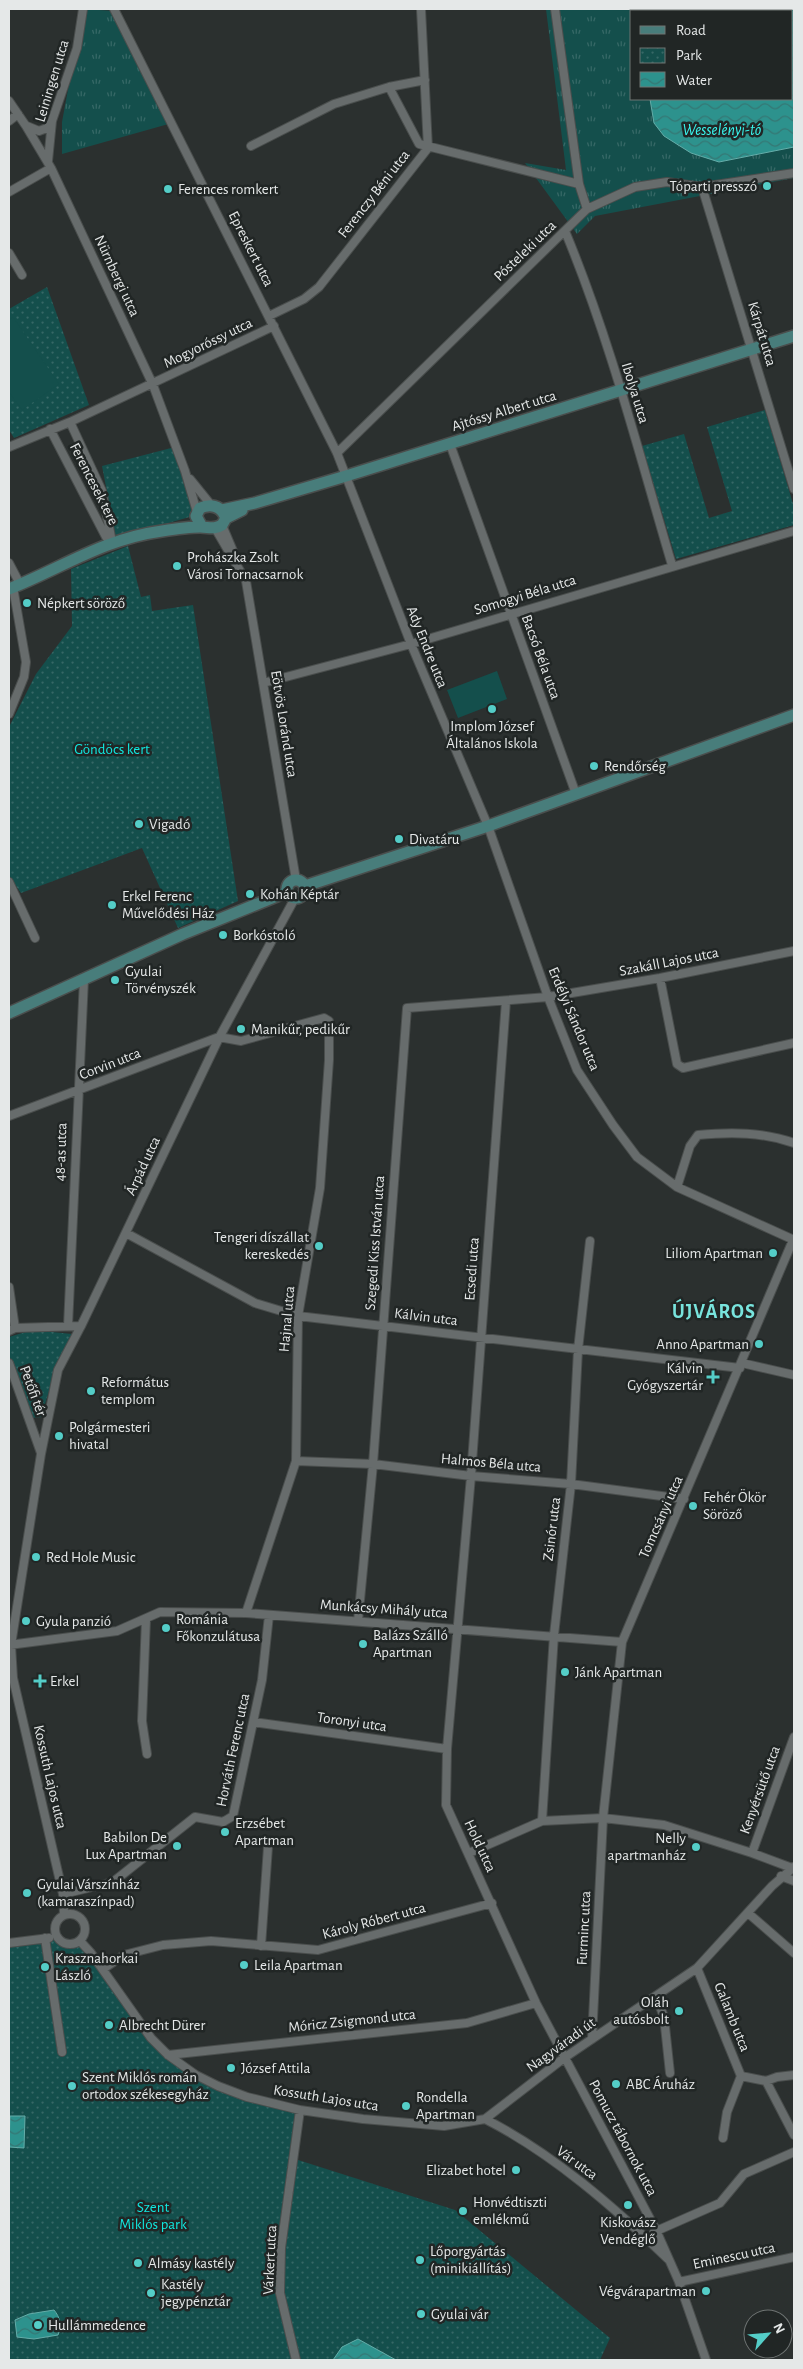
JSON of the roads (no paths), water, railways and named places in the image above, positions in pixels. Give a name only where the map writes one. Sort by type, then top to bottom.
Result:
[{"type":"main road","name":"Ajtóssy Albert utca","points":[[162,531],[196,514],[200,508],[219,517],[255,502],[450,444],[794,336]]},
{"type":"main road","points":[[196,514],[202,527]]},
{"type":"main road","points":[[14,586],[82,554],[112,543],[162,531],[202,527],[219,517]]},
{"type":"main road","points":[[289,897],[288,884],[301,883],[488,826],[794,715]]},
{"type":"main road","points":[[9,1012],[183,934],[289,897],[303,895],[301,883]]},
{"type":"street","name":"Leiningen utca","points":[[50,165],[52,121],[77,48],[83,9]]},
{"type":"street","name":"Epreskert utca","points":[[114,9],[274,326],[337,453],[346,476]]},
{"type":"street","points":[[389,87],[419,144],[428,148],[421,9]]},
{"type":"street","points":[[556,9],[579,184],[586,209],[634,186],[667,182],[702,187],[794,173]]},
{"type":"street","points":[[252,146],[334,104],[389,87],[425,80]]},
{"type":"street","name":"Nürnbergi utca","points":[[9,101],[50,165],[153,384],[185,471],[196,514]]},
{"type":"street","points":[[9,121],[18,114]]},
{"type":"street","points":[[26,126],[39,131],[46,128],[52,121]]},
{"type":"street","name":"Ferenczy Béni utca","points":[[269,316],[304,299],[319,288],[428,148],[579,184]]},
{"type":"street","points":[[9,192],[50,165]]},
{"type":"street","name":"Kárpát utca","points":[[702,187],[753,349],[794,489]]},
{"type":"street","name":"Pósteleki utca","points":[[337,453],[586,209]]},
{"type":"street","name":"Ibolya utca","points":[[565,231],[621,391],[672,566]]},
{"type":"street","points":[[9,253],[22,275]]},
{"type":"street","name":"Mogyoróssy utca","points":[[153,384],[274,326]]},
{"type":"street","name":"Ferencesek tere","points":[[10,444],[70,422],[153,384]]},
{"type":"street","name":"Ferencesek tere","points":[[70,422],[102,491],[112,543]]},
{"type":"street","name":"Ferencesek tere","points":[[50,429],[106,537],[112,543]]},
{"type":"street","name":"Bacsó Béla utca","points":[[450,444],[576,794]]},
{"type":"street","name":"Nürnbergi utca","points":[[185,471],[219,517]]},
{"type":"street","name":"Ady Endre utca","points":[[346,476],[411,644],[488,826]]},
{"type":"street","name":"Eötvös Loránd utca","points":[[219,517],[246,581],[270,736],[301,883]]},
{"type":"street","name":"Somogyi Béla utca","points":[[263,683],[411,644],[794,531]]},
{"type":"street","points":[[9,563],[26,662],[24,677],[9,714]]},
{"type":"street","name":"Erdélyi Sándor utca","points":[[488,826],[548,998],[577,1070],[613,1126],[637,1157],[676,1187],[794,1240]]},
{"type":"street","points":[[9,882],[35,938]]},
{"type":"street","name":"Árpád utca","points":[[41,1454],[58,1370],[289,897]]},
{"type":"street","name":"Szakáll Lajos utca","points":[[548,998],[794,951]]},
{"type":"street","points":[[660,978],[677,1064],[683,1068],[794,1043]]},
{"type":"street","name":"48-as utca","points":[[68,1326],[84,979]]},
{"type":"street","name":"Szegedi Kiss István utca","points":[[358,1621],[373,1464],[407,1008],[548,998]]},
{"type":"street","name":"Ecsedi utca","points":[[459,1628],[506,1000]]},
{"type":"street","name":"Hajnal utca","points":[[220,1036],[241,1041],[324,1018],[329,1021],[330,1060],[320,1188],[298,1316],[296,1460],[246,1613]]},
{"type":"street","name":"Corvin utca","points":[[9,1116],[220,1036]]},
{"type":"street","points":[[676,1187],[690,1146],[698,1135],[726,1132],[774,1136],[794,1143]]},
{"type":"street","name":"Kálvin utca","points":[[126,1233],[255,1302],[298,1316],[578,1350],[741,1366],[794,1375]]},
{"type":"street","name":"Tomcsányi utca","points":[[603,1818],[622,1642],[794,1240]]},
{"type":"street","name":"Zsinór utca","points":[[542,1821],[554,1635],[571,1484],[578,1350],[590,1241]]},
{"type":"street","points":[[9,1287],[12,1330],[81,1326]]},
{"type":"street","name":"Petőfi tér","points":[[9,1363],[41,1454]]},
{"type":"street","name":"Petőfi tér","points":[[32,1428],[46,1427]]},
{"type":"street","name":"Kossuth Lajos utca","points":[[41,1454],[10,1645],[13,1678],[63,1894],[64,1914]]},
{"type":"street","name":"Halmos Béla utca","points":[[296,1460],[373,1464],[471,1476],[571,1484],[684,1499]]},
{"type":"street","name":"Munkácsy Mihály utca","points":[[10,1645],[117,1631],[160,1612],[191,1611],[459,1628],[622,1642]]},
{"type":"street","name":"Horváth Ferenc utca","points":[[63,1894],[113,1882],[195,1817],[223,1822],[233,1816],[262,1680],[269,1615]]},
{"type":"street","points":[[146,1618],[142,1721],[147,1754]]},
{"type":"street","name":"Hold utca","points":[[459,1628],[448,1749],[446,1805],[536,2003],[564,2058]]},
{"type":"street","name":"Toronyi utca","points":[[253,1722],[448,1749]]},
{"type":"street","name":"Kenyérsütő utca","points":[[752,1852],[794,1738]]},
{"type":"street","points":[[469,1853],[542,1821],[603,1818],[664,1825],[752,1852],[793,1867]]},
{"type":"street","name":"Furminc utca","points":[[592,2039],[603,1818]]},
{"type":"street","points":[[261,1946],[268,1847]]},
{"type":"street","name":"Nagyváradi út","points":[[485,2119],[564,2058],[697,1968],[781,1876],[793,1867]]},
{"type":"street","points":[[781,1876],[794,1881]]},
{"type":"street","name":"Károly Róbert utca","points":[[103,1969],[124,1955],[163,1945],[211,1940],[318,1950],[492,1903]]},
{"type":"street","points":[[748,1913],[794,1953]]},
{"type":"street","points":[[64,1914],[75,1914],[83,1921],[85,1932],[80,1941],[75,1944],[64,1944],[56,1937],[54,1932],[56,1921],[64,1914]]},
{"type":"street","points":[[9,1943],[56,1937]]},
{"type":"street","points":[[45,1938],[62,2052]]},
{"type":"street","name":"Kossuth Lajos utca","points":[[80,1941],[103,1969],[151,2038],[168,2055],[196,2075],[218,2086],[247,2097],[300,2110],[363,2119],[444,2126],[485,2119]]},
{"type":"street","name":"Galamb utca","points":[[697,1968],[741,2076],[727,2112],[723,2138]]},
{"type":"street","points":[[656,1996],[664,2017],[670,2073]]},
{"type":"street","name":"Móricz Zsigmond utca","points":[[168,2055],[387,2030],[467,2023],[536,2003]]},
{"type":"street","name":"Pomucz tábornok utca","points":[[564,2058],[656,2230]]},
{"type":"street","name":"Galamb utca","points":[[741,2076],[766,2081]]},
{"type":"street","points":[[794,2076],[777,2077],[766,2081],[794,2135]]},
{"type":"street","name":"Várkert utca","points":[[296,2360],[280,2293],[281,2248],[300,2110]]},
{"type":"street","name":"Vár utca","points":[[485,2119],[500,2126],[580,2180],[671,2262]]},
{"type":"street","points":[[646,2238],[656,2230],[720,2203],[744,2174],[794,2152]]},
{"type":"street","name":"Vár utca","points":[[656,2230],[679,2282],[706,2360]]},
{"type":"street","name":"Eminescu utca","points":[[679,2282],[794,2257]]},
{"type":"water","name":"Wesselényi-tó","points":[[794,9],[794,147],[719,162],[691,153],[664,136],[654,123],[650,100],[793,100],[793,10],[634,10]]},
{"type":"water","points":[[10,2116],[25,2116],[24,2148],[9,2147]]},
{"type":"water","name":"Hullámmedence","points":[[54,2310],[60,2322],[58,2335],[34,2339],[17,2337],[15,2320],[29,2314]]},
{"type":"water","points":[[358,2339],[396,2360],[333,2360],[342,2347]]},
{"type":"place","name":"Tóparti presszó","points":[[767,186]]},
{"type":"place","name":"Ferences romkert","points":[[168,189]]},
{"type":"place","name":"Prohászka Zsolt Városi Tornacsarnok","points":[[177,566]]},
{"type":"place","name":"Népkert söröző","points":[[27,603]]},
{"type":"place","name":"Implom József Általános Iskola","points":[[492,709]]},
{"type":"place","name":"Rendőrség","points":[[594,766]]},
{"type":"place","name":"Vigadó","points":[[139,824]]},
{"type":"place","name":"Divatáru","points":[[399,839]]},
{"type":"place","name":"Kohán Képtár","points":[[250,894]]},
{"type":"place","name":"Erkel Ferenc Művelődési Ház","points":[[112,905]]},
{"type":"place","name":"Borkóstoló","points":[[223,935]]},
{"type":"place","name":"Gyulai Törvényszék","points":[[115,980]]},
{"type":"place","name":"Manikűr, pedikűr","points":[[241,1029]]},
{"type":"place","name":"Tengeri díszállat kereskedés","points":[[319,1246]]},
{"type":"place","name":"Liliom Apartman","points":[[773,1253]]},
{"type":"place","name":"Anno Apartman","points":[[759,1344]]},
{"type":"place","name":"Kálvin Gyógyszertár","points":[[713,1377]]},
{"type":"place","name":"Református templom","points":[[91,1391]]},
{"type":"place","name":"Polgármesteri hivatal","points":[[59,1436]]},
{"type":"place","name":"Fehér Ökör Söröző","points":[[693,1506]]},
{"type":"place","name":"Red Hole Music","points":[[36,1557]]},
{"type":"place","name":"Gyula panzió","points":[[26,1621]]},
{"type":"place","name":"Románia Főkonzulátusa","points":[[166,1628]]},
{"type":"place","name":"Balázs Szálló Apartman","points":[[363,1644]]},
{"type":"place","name":"Jánk Apartman","points":[[565,1672]]},
{"type":"place","name":"Erkel","points":[[40,1681]]},
{"type":"place","name":"Erzsébet Apartman","points":[[225,1832]]},
{"type":"place","name":"Babilon De Lux Apartman","points":[[177,1846]]},
{"type":"place","name":"Nelly apartmanház","points":[[696,1847]]},
{"type":"place","name":"Gyulai Várszínház (kamaraszínpad)","points":[[27,1893]]},
{"type":"place","name":"Leila Apartman","points":[[244,1965]]},
{"type":"place","name":"Krasznahorkai László","points":[[45,1967]]},
{"type":"place","name":"Oláh autósbolt","points":[[679,2011]]},
{"type":"place","name":"Albrecht Dürer","points":[[109,2025]]},
{"type":"place","name":"József Attila","points":[[231,2068]]},
{"type":"place","name":"ABC Áruház","points":[[616,2084]]},
{"type":"place","name":"Szent Miklós román ortodox székesegyház","points":[[72,2086]]},
{"type":"place","name":"Rondella Apartman","points":[[406,2106]]},
{"type":"place","name":"Elizabet hotel","points":[[516,2170]]},
{"type":"place","name":"Kiskovász Vendéglő","points":[[628,2205]]},
{"type":"place","name":"Honvédtiszti emlékmű","points":[[463,2211]]},
{"type":"place","name":"Lőporgyártás (minikiállítás)","points":[[420,2260]]},
{"type":"place","name":"Almásy kastély","points":[[138,2263]]},
{"type":"place","name":"Végvárapartman","points":[[706,2291]]},
{"type":"place","name":"Kastély jegypénztár","points":[[151,2293]]},
{"type":"place","name":"Gyulai vár","points":[[421,2314]]},
{"type":"place","name":"Hullámmedence","points":[[38,2325]]},
{"type":"district","name":"ÚJVÁROS","points":[[714,1312]]},
{"type":"park label","name":"Göndöcs kert","points":[[112,749]]},
{"type":"park label","name":"Szent Miklós park","points":[[153,2216]]}]
